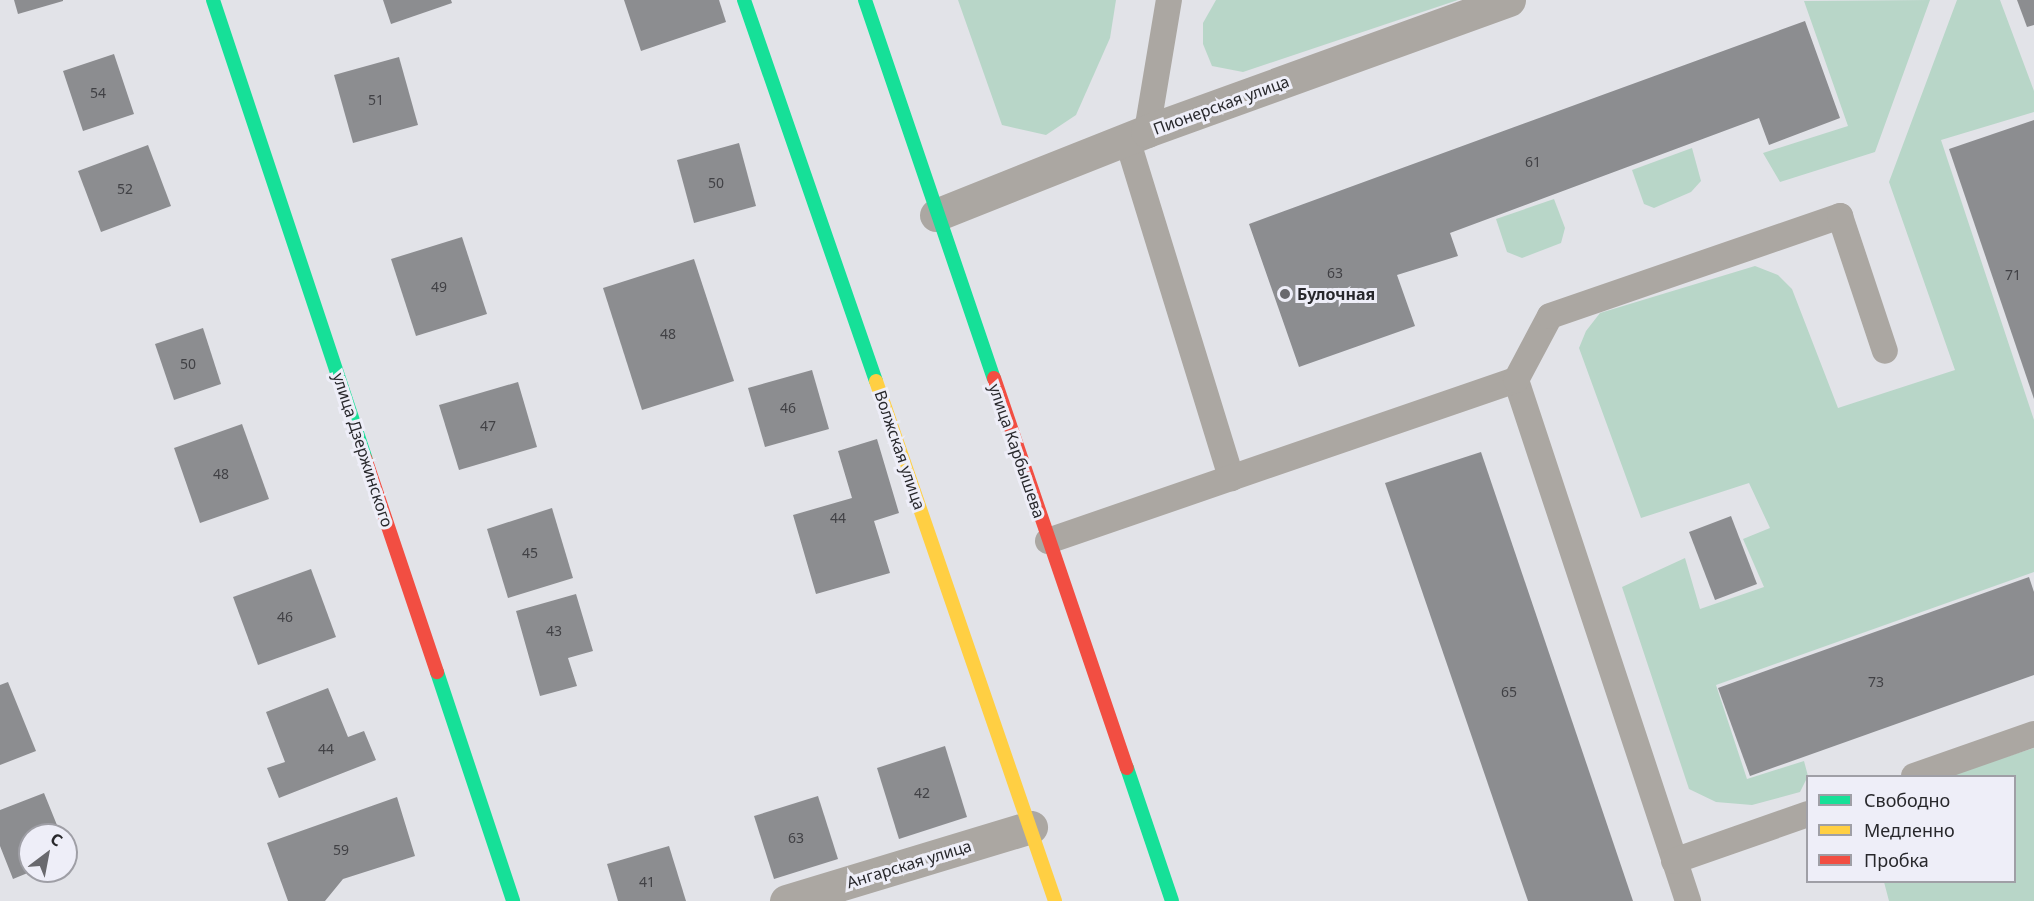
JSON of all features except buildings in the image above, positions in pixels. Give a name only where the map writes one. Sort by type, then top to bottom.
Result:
[{"type":"street","name":"улица Дзержинского","points":[[213,0],[513,901]]},
{"type":"street","name":"Волжская улица","points":[[744,0],[1055,901]]},
{"type":"street","name":"улица Карбышева","points":[[865,0],[936,215],[1172,901]]},
{"type":"street","name":"Пионерская улица","points":[[936,215],[1137,135],[1509,0]]},
{"type":"street","name":"Ангарская улица","points":[[786,901],[1031,827]]},
{"type":"lane","points":[[1169,0],[1137,135],[1231,478]]},
{"type":"lane","points":[[1048,541],[1516,380],[1550,316],[1840,216],[1885,351]]},
{"type":"lane","points":[[1516,380],[1688,901]]},
{"type":"lane","points":[[1920,775],[2034,734]]},
{"type":"lane","points":[[1674,861],[1806,815]]},
{"type":"green space","points":[[958,0],[1116,0],[1110,38],[1076,115],[1046,135],[1002,125]]},
{"type":"green space","points":[[1216,0],[1458,0],[1243,72],[1212,66],[1203,44],[1203,23]]},
{"type":"green space","points":[[1930,0],[1875,152],[1780,182],[1763,153],[1848,126],[1804,1]]},
{"type":"green space","points":[[1957,0],[2000,0],[2034,91],[2034,112],[1941,140],[2034,420],[2034,572],[1716,685],[1747,779],[1804,761],[1808,775],[1800,792],[1752,805],[1716,802],[1689,789],[1622,587],[1685,558],[1700,609],[1764,587],[1743,539],[1770,528],[1749,483],[1641,518],[1579,348],[1586,331],[1600,313],[1755,266],[1778,275],[1792,289],[1838,408],[1955,370],[1889,182]]},
{"type":"green space","points":[[1692,148],[1701,181],[1691,192],[1654,208],[1644,204],[1632,170]]},
{"type":"green space","points":[[1554,199],[1565,228],[1561,243],[1522,258],[1507,252],[1496,219]]},
{"type":"green space","points":[[2034,748],[2034,901],[1889,901],[1884,883],[2016,883],[2016,775],[1949,775]]},
{"type":"traffic: fast","points":[[213,0],[365,458]]},
{"type":"traffic: fast","points":[[744,0],[876,381]]},
{"type":"traffic: fast","points":[[865,0],[994,378]]},
{"type":"traffic: fast","points":[[437,672],[513,901]]},
{"type":"traffic: fast","points":[[1127,768],[1172,901]]},
{"type":"traffic: slow","points":[[876,381],[1055,901]]},
{"type":"traffic: jam","points":[[994,378],[1127,768]]},
{"type":"traffic: jam","points":[[365,458],[437,672]]},
{"type":"place","name":"Булочная","points":[[1285,294]]}]
